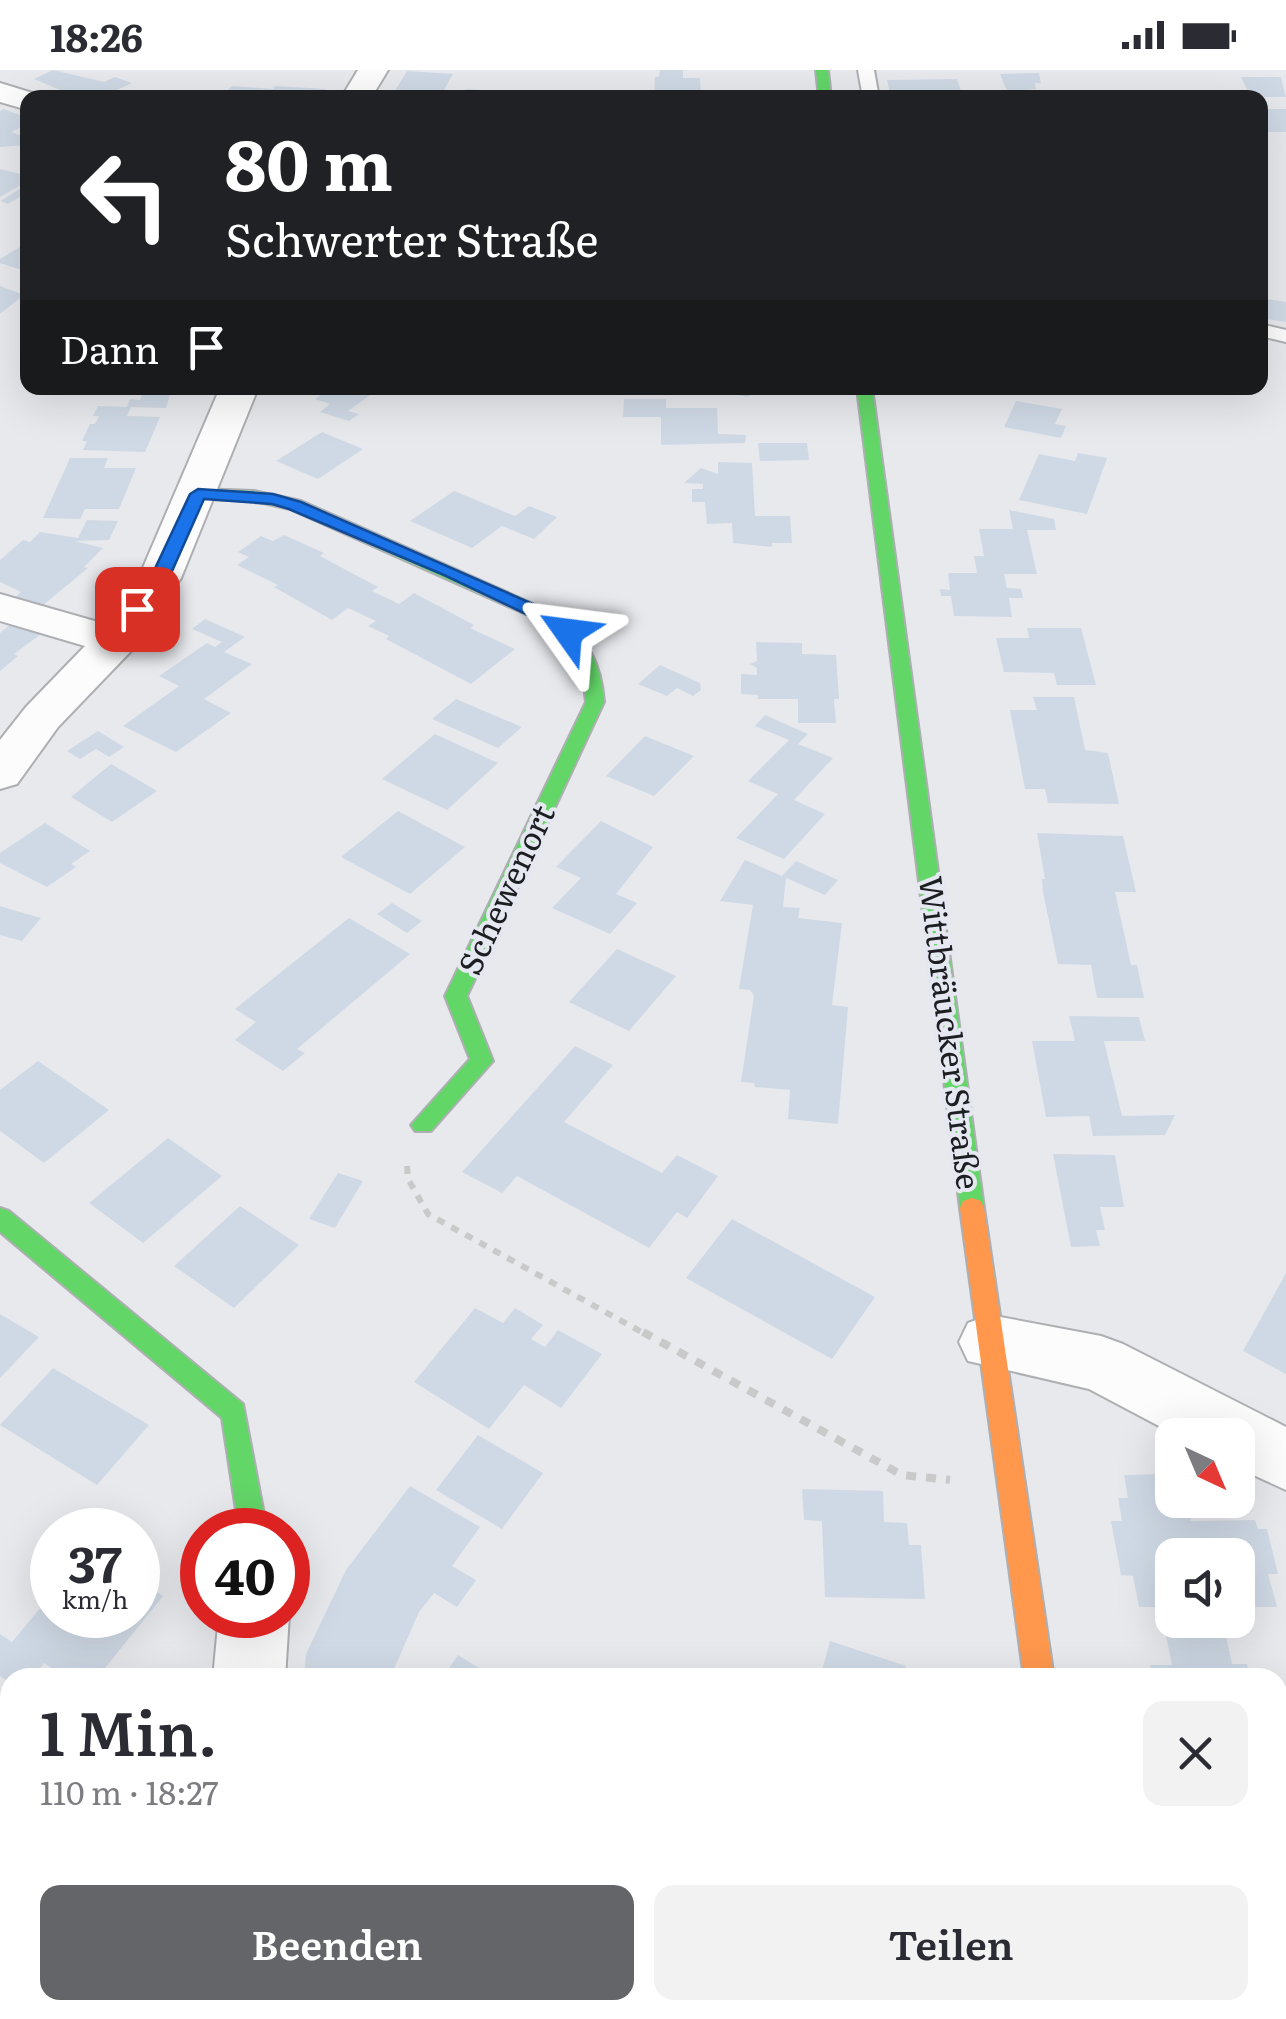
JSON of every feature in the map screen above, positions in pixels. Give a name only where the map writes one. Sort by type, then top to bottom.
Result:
[{"type":"main road","name":"Wittbräucker Straße","points":[[865,395],[990,1342],[1038,1668]]},
{"type":"main road","name":"Schewenort","points":[[198,494],[284,502],[450,571],[552,619],[584,646],[592,667],[596,702],[456,996],[482,1061],[423,1125]]},
{"type":"main road","points":[[0,1218],[234,1412],[249,1508]]},
{"type":"street","points":[[0,773],[42,717],[115,641],[160,578],[236,395]]},
{"type":"street","points":[[0,607],[115,641]]},
{"type":"street","points":[[990,1342],[1101,1364],[1286,1460]]},
{"type":"street","points":[[250,1668],[252,1638]]},
{"type":"path","points":[[423,1125],[406,1150],[408,1179],[428,1214],[902,1475],[937,1481]]},
{"type":"building","points":[[53,70],[104,82],[115,77],[132,83],[117,90],[60,90],[34,79]]},
{"type":"building","points":[[660,70],[683,70],[683,78],[700,78],[701,90],[654,90],[655,77],[659,77]]},
{"type":"building","points":[[407,71],[453,74],[444,90],[395,90]]},
{"type":"building","points":[[1039,73],[1041,83],[1035,83],[1036,89],[1007,90],[1000,74]]},
{"type":"building","points":[[1241,77],[1281,77],[1286,97],[1268,97],[1268,90],[1247,90]]},
{"type":"building","points":[[957,79],[961,90],[889,90],[887,80]]},
{"type":"building","points":[[232,86],[326,89],[325,90],[227,90]]},
{"type":"building","points":[[1268,109],[1286,109],[1286,132],[1268,132]]},
{"type":"building","points":[[0,111],[20,115],[20,128],[11,132],[20,135],[20,146],[0,147]]},
{"type":"building","points":[[0,169],[20,174],[20,186],[0,197]]},
{"type":"building","points":[[20,189],[20,197],[8,204],[0,201]]},
{"type":"building","points":[[20,247],[20,269],[0,263],[0,259]]},
{"type":"building","points":[[0,286],[20,294],[20,298],[0,314]]},
{"type":"building","points":[[1268,299],[1286,302],[1286,322],[1268,319]]},
{"type":"building","points":[[142,395],[170,395],[166,408],[131,407],[127,416],[160,417],[145,452],[83,450],[87,441],[82,441],[90,424],[95,424],[99,416],[93,416],[98,406],[127,407],[130,399],[140,400]]},
{"type":"building","points":[[320,395],[370,395],[348,411],[359,414],[349,421],[320,412],[330,404],[315,399]]},
{"type":"building","points":[[624,399],[666,399],[666,408],[717,408],[718,434],[746,435],[745,443],[661,445],[661,417],[623,417]]},
{"type":"building","points":[[1016,401],[1062,409],[1055,424],[1066,426],[1061,438],[1004,427]]},
{"type":"building","points":[[322,432],[363,449],[318,479],[276,461]]},
{"type":"building","points":[[758,443],[807,443],[809,460],[760,461]]},
{"type":"building","points":[[1078,453],[1107,458],[1087,514],[1019,500],[1039,454],[1075,461]]},
{"type":"building","points":[[70,458],[108,458],[104,468],[136,468],[119,509],[85,509],[80,519],[43,518]]},
{"type":"building","points":[[718,462],[752,463],[755,516],[790,516],[792,543],[772,543],[772,547],[733,543],[732,523],[707,524],[705,502],[692,502],[692,489],[703,489],[703,484],[684,483],[701,468],[718,474]]},
{"type":"building","points":[[454,491],[515,516],[529,506],[557,517],[534,539],[502,526],[472,548],[410,521]]},
{"type":"building","points":[[1009,510],[1054,519],[1056,530],[1027,530],[1037,574],[1004,574],[1007,588],[1021,589],[1023,598],[1009,598],[1012,617],[954,616],[951,596],[941,596],[940,589],[950,590],[948,573],[977,573],[974,556],[984,556],[979,529],[1013,529]]},
{"type":"building","points":[[87,520],[118,521],[109,540],[75,541],[103,548],[84,567],[88,568],[42,606],[14,598],[21,592],[0,582],[0,560],[23,540],[30,542],[40,532],[78,538]]},
{"type":"building","points":[[284,535],[324,553],[320,556],[378,587],[372,591],[399,604],[414,593],[474,625],[470,628],[515,649],[471,684],[386,639],[389,636],[368,626],[376,621],[348,608],[332,620],[274,587],[278,585],[237,565],[249,557],[238,552],[261,536],[273,541]]},
{"type":"building","points":[[205,619],[245,637],[224,652],[252,664],[204,699],[231,713],[176,752],[123,726],[179,686],[159,676],[207,643],[215,647],[222,642],[192,629]]},
{"type":"building","points":[[11,624],[41,634],[14,654],[18,656],[0,671],[0,633]]},
{"type":"building","points":[[1027,628],[1081,628],[1096,685],[1057,685],[1054,673],[1004,672],[996,638],[1029,638]]},
{"type":"building","points":[[756,642],[802,643],[802,654],[836,655],[836,723],[798,723],[798,699],[758,699],[758,695],[741,694],[741,674],[757,675],[757,668],[750,664],[757,661]]},
{"type":"building","points":[[660,665],[700,683],[701,690],[693,696],[677,688],[667,696],[638,684]]},
{"type":"building","points":[[1033,697],[1074,697],[1085,750],[1108,753],[1119,804],[1048,803],[1045,789],[1025,789],[1010,710],[1037,710]]},
{"type":"building","points":[[456,699],[522,727],[498,748],[432,719]]},
{"type":"building","points":[[765,715],[808,734],[798,744],[833,758],[794,800],[825,814],[784,859],[736,838],[778,794],[748,781],[789,740],[755,726]]},
{"type":"building","points":[[98,731],[124,747],[109,757],[96,749],[80,759],[67,751]]},
{"type":"building","points":[[435,734],[498,763],[447,810],[382,779]]},
{"type":"building","points":[[645,736],[694,756],[654,796],[606,776]]},
{"type":"building","points":[[111,764],[157,791],[112,822],[71,797]]},
{"type":"building","points":[[398,811],[465,847],[410,894],[341,857]]},
{"type":"building","points":[[601,821],[653,847],[616,894],[637,903],[610,934],[552,908],[581,878],[556,867]]},
{"type":"building","points":[[45,823],[90,851],[71,864],[76,867],[47,887],[0,863],[0,853]]},
{"type":"building","points":[[1037,833],[1123,836],[1136,892],[1115,892],[1131,965],[1137,965],[1144,998],[1097,998],[1091,965],[1058,964],[1043,892],[1045,879]]},
{"type":"building","points":[[745,860],[782,876],[796,861],[838,880],[825,895],[786,878],[783,907],[800,908],[798,918],[842,923],[832,1005],[848,1007],[838,1124],[788,1119],[790,1090],[741,1082],[754,996],[750,990],[739,989],[753,905],[720,901]]},
{"type":"building","points":[[392,903],[422,921],[407,933],[377,914]]},
{"type":"building","points":[[0,906],[41,918],[22,941],[0,935]]},
{"type":"building","points":[[349,918],[410,954],[297,1049],[305,1053],[283,1071],[235,1040],[256,1022],[235,1009]]},
{"type":"building","points":[[617,949],[676,976],[629,1031],[569,1002]]},
{"type":"building","points":[[1069,1016],[1139,1017],[1145,1041],[1104,1041],[1122,1116],[1175,1115],[1165,1135],[1093,1136],[1089,1116],[1046,1117],[1032,1041],[1075,1041]]},
{"type":"building","points":[[575,1046],[613,1065],[564,1122],[662,1173],[677,1155],[718,1176],[687,1218],[677,1212],[649,1248],[517,1176],[502,1193],[462,1172]]},
{"type":"building","points":[[38,1061],[109,1110],[44,1163],[0,1131],[0,1090]]},
{"type":"building","points":[[168,1138],[222,1176],[143,1243],[89,1203]]},
{"type":"building","points":[[1053,1154],[1115,1155],[1124,1207],[1100,1207],[1105,1230],[1096,1230],[1100,1246],[1071,1247]]},
{"type":"building","points":[[338,1173],[363,1181],[335,1228],[309,1219]]},
{"type":"building","points":[[240,1206],[299,1245],[234,1308],[174,1266]]},
{"type":"building","points":[[732,1219],[875,1297],[832,1359],[686,1278]]},
{"type":"building","points":[[1286,1273],[1286,1374],[1243,1351]]},
{"type":"building","points":[[475,1308],[503,1323],[515,1308],[543,1325],[531,1339],[545,1347],[558,1330],[602,1354],[561,1408],[524,1385],[489,1429],[414,1382]]},
{"type":"building","points":[[0,1314],[39,1337],[0,1378]]},
{"type":"building","points":[[53,1368],[149,1425],[97,1485],[0,1425]]},
{"type":"building","points":[[478,1435],[543,1473],[502,1529],[436,1490]]},
{"type":"building","points":[[1155,1474],[1155,1518],[1255,1520],[1258,1529],[1267,1529],[1278,1574],[1268,1574],[1277,1607],[1255,1607],[1255,1538],[1155,1538],[1155,1607],[1139,1607],[1133,1576],[1121,1575],[1111,1521],[1122,1521],[1118,1498],[1128,1498],[1124,1475]]},
{"type":"building","points":[[410,1486],[480,1527],[452,1566],[476,1580],[457,1607],[434,1593],[419,1612],[394,1668],[305,1668],[306,1654],[346,1570]]},
{"type":"building","points":[[802,1489],[883,1491],[884,1522],[907,1523],[909,1545],[921,1545],[925,1599],[825,1597],[822,1521],[804,1520]]},
{"type":"building","points":[[30,1620],[30,1638],[129,1638],[105,1668],[52,1668],[44,1663],[40,1668],[0,1668],[0,1634],[12,1642]]},
{"type":"building","points":[[1166,1638],[1226,1638],[1232,1664],[1247,1664],[1248,1668],[1150,1668],[1150,1665],[1172,1665]]},
{"type":"building","points":[[830,1641],[906,1666],[906,1668],[823,1668]]},
{"type":"building","points":[[458,1655],[479,1668],[449,1668]]},
{"type":"traffic: fast","points":[[822,70],[824,90]]},
{"type":"traffic: fast","points":[[865,395],[972,1208]]},
{"type":"traffic: fast","points":[[198,494],[254,496],[295,505],[552,619],[586,654],[595,702],[456,996],[482,1061],[423,1125]]},
{"type":"traffic: fast","points":[[0,1218],[234,1412],[249,1508]]},
{"type":"traffic: slow","points":[[972,1208],[1038,1668]]},
{"type":"route","points":[[137,609],[160,578],[198,494],[226,495],[273,499],[295,506],[450,571],[552,619],[568,632]]}]
